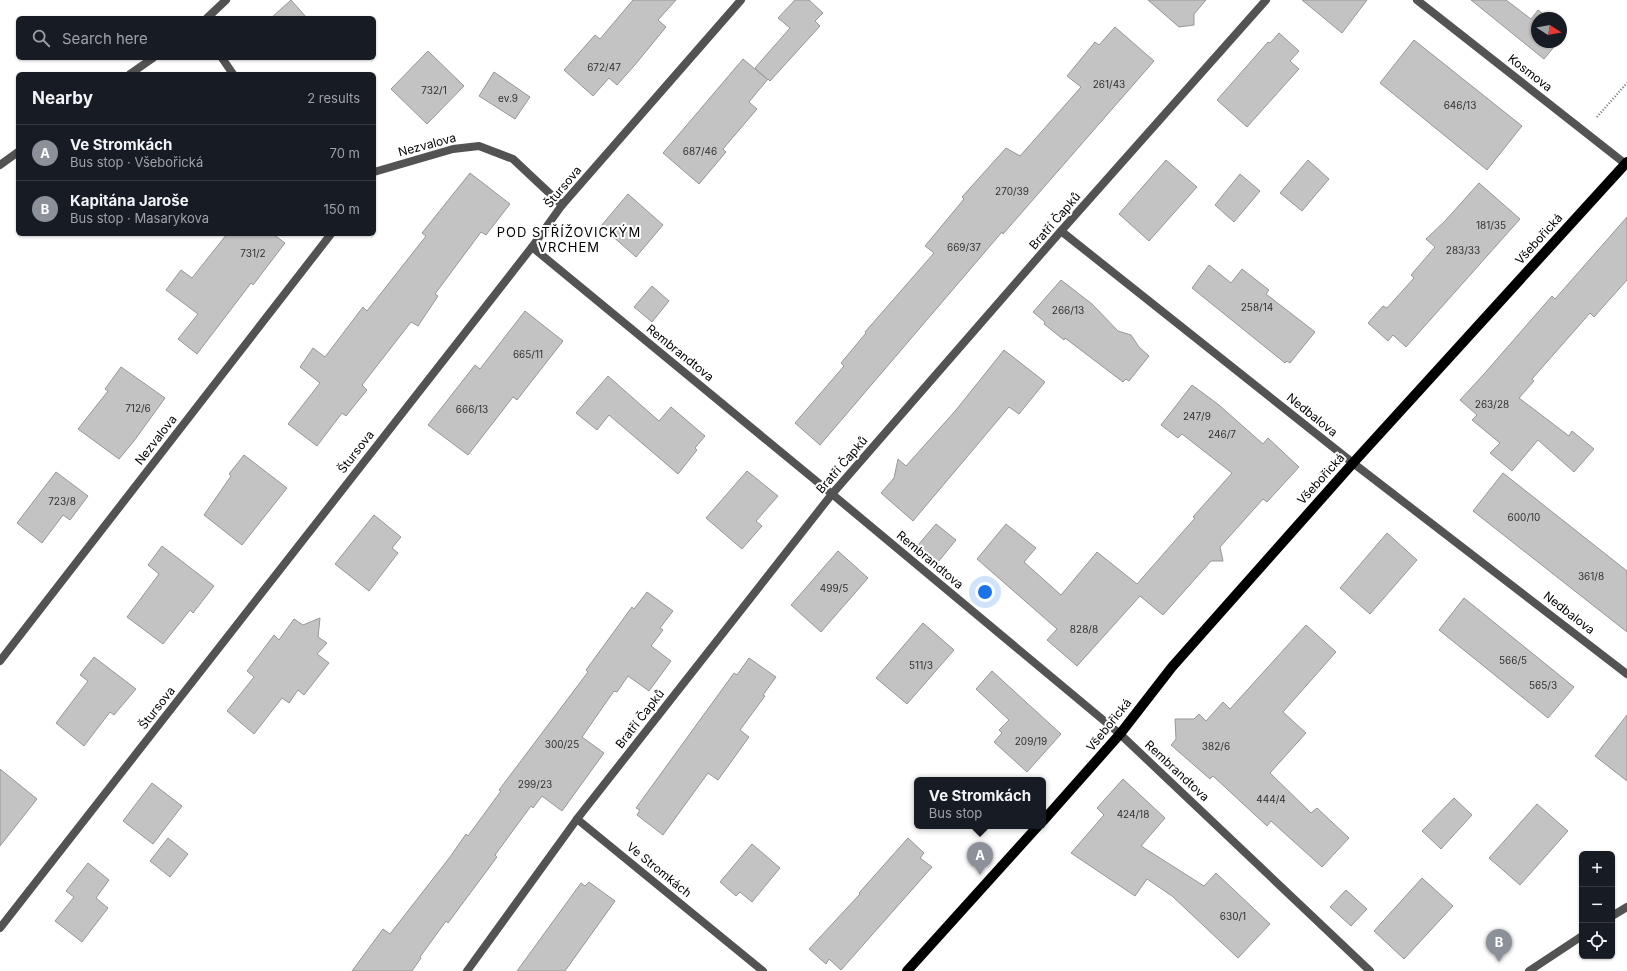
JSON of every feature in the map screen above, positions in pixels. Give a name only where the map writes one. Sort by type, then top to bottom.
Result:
[{"type":"main road","name":"Všebořická","points":[[1046,818],[1120,734],[1172,667],[1353,463],[1627,164]]},
{"type":"main road","points":[[907,971],[1035,829]]},
{"type":"street","points":[[209,16],[226,0]]},
{"type":"street","name":"Štursova","points":[[0,928],[532,247],[562,205],[740,0]]},
{"type":"street","name":"Bratří Čapků","points":[[467,971],[577,819],[832,494],[1061,231],[1266,0]]},
{"type":"street","name":"Kosmova","points":[[1417,0],[1627,164]]},
{"type":"street","points":[[133,72],[150,60]]},
{"type":"street","points":[[223,60],[232,72]]},
{"type":"street","name":"Nezvalova","points":[[376,171],[453,149],[479,146],[513,159],[562,205]]},
{"type":"street","points":[[0,165],[16,153]]},
{"type":"street","name":"Nedbalova","points":[[1061,231],[1353,463],[1627,674]]},
{"type":"street","name":"Nezvalova","points":[[0,661],[329,236]]},
{"type":"street","name":"Rembrandtova","points":[[532,247],[1120,734],[1370,971]]},
{"type":"street","name":"Ve Stromkách","points":[[577,819],[762,971]]},
{"type":"street","points":[[1615,914],[1627,907]]},
{"type":"street","points":[[1529,971],[1579,938]]},
{"type":"path","points":[[1584,131],[1627,83]]},
{"type":"building","points":[[291,0],[305,16],[273,16]]},
{"type":"building","points":[[633,0],[676,0],[658,20],[666,27],[634,66],[617,85],[609,78],[593,96],[564,70],[595,35],[600,39]]},
{"type":"building","points":[[795,0],[809,0],[823,13],[815,21],[820,26],[770,81],[768,79],[749,102],[757,109],[723,149],[726,152],[699,184],[663,153],[743,59],[767,79],[755,68],[790,28],[778,18]]},
{"type":"building","points":[[1148,0],[1206,0],[1194,14],[1194,25],[1179,27]]},
{"type":"building","points":[[1302,0],[1367,0],[1342,33]]},
{"type":"building","points":[[1471,0],[1506,0],[1531,19],[1531,48],[1553,48],[1544,59]]},
{"type":"building","points":[[1115,27],[1154,61],[1003,234],[1002,232],[820,445],[795,423],[844,366],[841,363],[866,333],[865,332],[934,253],[925,246],[964,199],[962,197],[1006,148],[1020,156],[1081,87],[1067,76],[1095,42],[1099,45]]},
{"type":"building","points":[[1279,33],[1299,51],[1290,61],[1299,69],[1247,127],[1217,100],[1268,42],[1270,43]]},
{"type":"building","points":[[1414,40],[1522,126],[1487,170],[1380,83]]},
{"type":"building","points":[[428,51],[464,86],[427,124],[391,89]]},
{"type":"building","points":[[494,72],[530,97],[515,119],[479,96]]},
{"type":"building","points":[[1166,160],[1197,187],[1149,241],[1119,214]]},
{"type":"building","points":[[1308,160],[1329,179],[1302,211],[1280,193]]},
{"type":"building","points":[[470,173],[510,204],[486,235],[481,232],[435,294],[438,296],[418,326],[411,322],[362,385],[367,390],[346,416],[342,413],[317,446],[288,424],[320,383],[300,367],[313,348],[325,357],[363,307],[367,311],[426,236],[422,233]]},
{"type":"building","points":[[1240,174],[1260,191],[1234,222],[1215,205]]},
{"type":"building","points":[[1479,183],[1520,219],[1406,347],[1393,335],[1388,341],[1368,323],[1383,306],[1387,308],[1414,278],[1411,275],[1435,247],[1426,239],[1445,221]]},
{"type":"building","points":[[628,194],[663,225],[636,257],[601,226]]},
{"type":"building","points":[[1627,217],[1627,280],[1594,317],[1590,313],[1532,379],[1534,381],[1519,398],[1569,436],[1572,431],[1594,449],[1574,472],[1538,440],[1512,471],[1490,453],[1500,443],[1472,420],[1477,415],[1460,400],[1552,296],[1555,299]]},
{"type":"building","points":[[225,236],[276,236],[285,243],[253,285],[251,283],[197,354],[178,339],[198,314],[166,290],[181,270],[192,278]]},
{"type":"building","points":[[1209,265],[1231,283],[1242,269],[1269,290],[1266,294],[1315,332],[1290,363],[1287,361],[1285,363],[1192,288]]},
{"type":"building","points":[[1061,280],[1092,304],[1118,331],[1131,335],[1139,347],[1149,356],[1129,381],[1126,379],[1123,382],[1065,338],[1064,340],[1044,324],[1045,322],[1033,312]]},
{"type":"building","points":[[652,286],[669,301],[652,322],[634,307]]},
{"type":"building","points":[[525,311],[563,341],[517,400],[513,397],[468,455],[428,425],[475,365],[480,369]]},
{"type":"building","points":[[1004,350],[1045,382],[1019,414],[1009,407],[913,521],[881,493],[894,478],[898,459],[906,466],[956,410]]},
{"type":"building","points":[[121,367],[165,398],[119,459],[78,429],[108,391],[105,389]]},
{"type":"building","points":[[608,376],[659,421],[671,407],[705,436],[695,448],[697,450],[678,474],[609,415],[597,430],[576,413]]},
{"type":"building","points":[[1192,385],[1219,405],[1263,444],[1268,438],[1299,467],[1267,502],[1263,499],[1220,547],[1223,561],[1211,561],[1163,615],[1140,596],[1077,666],[1047,640],[1057,629],[977,559],[1006,524],[1036,548],[1024,562],[1061,595],[1097,552],[1137,584],[1232,473],[1182,434],[1178,438],[1161,425]]},
{"type":"building","points":[[244,455],[287,488],[242,545],[204,515],[231,476],[229,474]]},
{"type":"building","points":[[747,471],[778,496],[756,521],[762,526],[742,549],[706,518]]},
{"type":"building","points":[[56,472],[88,496],[70,520],[63,515],[42,543],[17,523]]},
{"type":"building","points":[[1503,473],[1627,571],[1627,632],[1473,511]]},
{"type":"building","points":[[374,515],[401,537],[392,548],[398,553],[369,591],[335,564]]},
{"type":"building","points":[[936,524],[956,540],[938,562],[918,545]]},
{"type":"building","points":[[1387,533],[1417,560],[1370,614],[1340,588]]},
{"type":"building","points":[[162,546],[214,586],[193,613],[190,610],[163,644],[127,617],[159,574],[148,565]]},
{"type":"building","points":[[838,551],[868,578],[821,632],[791,605]]},
{"type":"building","points":[[647,592],[673,611],[660,628],[663,630],[651,646],[671,661],[649,691],[628,676],[617,692],[614,691],[582,737],[604,753],[562,811],[542,796],[533,808],[531,806],[495,855],[497,857],[448,923],[446,921],[420,957],[421,958],[412,971],[352,971],[383,929],[390,934],[466,834],[468,836],[501,791],[499,790],[588,672],[586,670],[632,607],[634,609]]},
{"type":"building","points":[[1464,598],[1574,687],[1548,718],[1439,630]]},
{"type":"building","points":[[320,618],[318,637],[327,643],[317,654],[329,663],[304,695],[298,690],[289,703],[282,698],[254,734],[227,711],[254,677],[247,671],[274,635],[279,640],[294,619],[303,625]]},
{"type":"building","points":[[923,623],[954,650],[907,704],[876,678]]},
{"type":"building","points":[[1306,625],[1336,652],[1283,712],[1306,733],[1270,773],[1311,813],[1317,808],[1349,838],[1322,867],[1271,821],[1267,826],[1213,776],[1210,779],[1171,745],[1176,739],[1175,719],[1194,719],[1199,714],[1206,721],[1223,702],[1230,709]]},
{"type":"building","points":[[94,657],[136,689],[114,715],[110,712],[84,746],[56,723],[88,681],[80,675]]},
{"type":"building","points":[[749,658],[776,677],[763,695],[765,696],[740,730],[749,737],[718,780],[708,773],[663,835],[637,815],[640,810],[636,808],[734,673],[737,675]]},
{"type":"building","points":[[992,671],[1061,734],[1027,772],[994,742],[1002,733],[999,730],[1009,720],[976,689]]},
{"type":"building","points":[[1627,715],[1627,781],[1595,756]]},
{"type":"building","points":[[0,769],[37,799],[0,846]]},
{"type":"building","points":[[1123,779],[1165,818],[1141,846],[1204,886],[1216,873],[1270,924],[1238,958],[1172,896],[1147,879],[1135,896],[1071,853],[1104,815],[1097,808]]},
{"type":"building","points":[[152,783],[182,806],[153,844],[123,821]]},
{"type":"building","points":[[1454,798],[1472,815],[1441,849],[1422,831]]},
{"type":"building","points":[[1537,804],[1568,831],[1520,885],[1489,858]]},
{"type":"building","points":[[168,838],[188,854],[170,877],[150,861]]},
{"type":"building","points":[[908,838],[924,853],[920,858],[932,867],[841,970],[829,959],[826,964],[809,949],[860,894],[859,893]]},
{"type":"building","points":[[752,844],[780,868],[752,902],[740,892],[736,896],[720,882]]},
{"type":"building","points":[[88,863],[109,880],[96,898],[108,908],[82,942],[55,921],[74,897],[66,891]]},
{"type":"building","points":[[1422,878],[1453,906],[1404,959],[1374,931]]},
{"type":"building","points":[[589,882],[615,901],[565,971],[517,971],[581,883],[585,886]]},
{"type":"building","points":[[1346,890],[1367,909],[1351,926],[1330,907]]},
{"type":"place","name":"Ve Stromkách","points":[[980,875]]},
{"type":"place","name":"Kapitána Jaroše","points":[[1499,962]]},
{"type":"district","name":"POD STŘÍŽOVICKÝM VRCHEM","points":[[569,240]]}]
